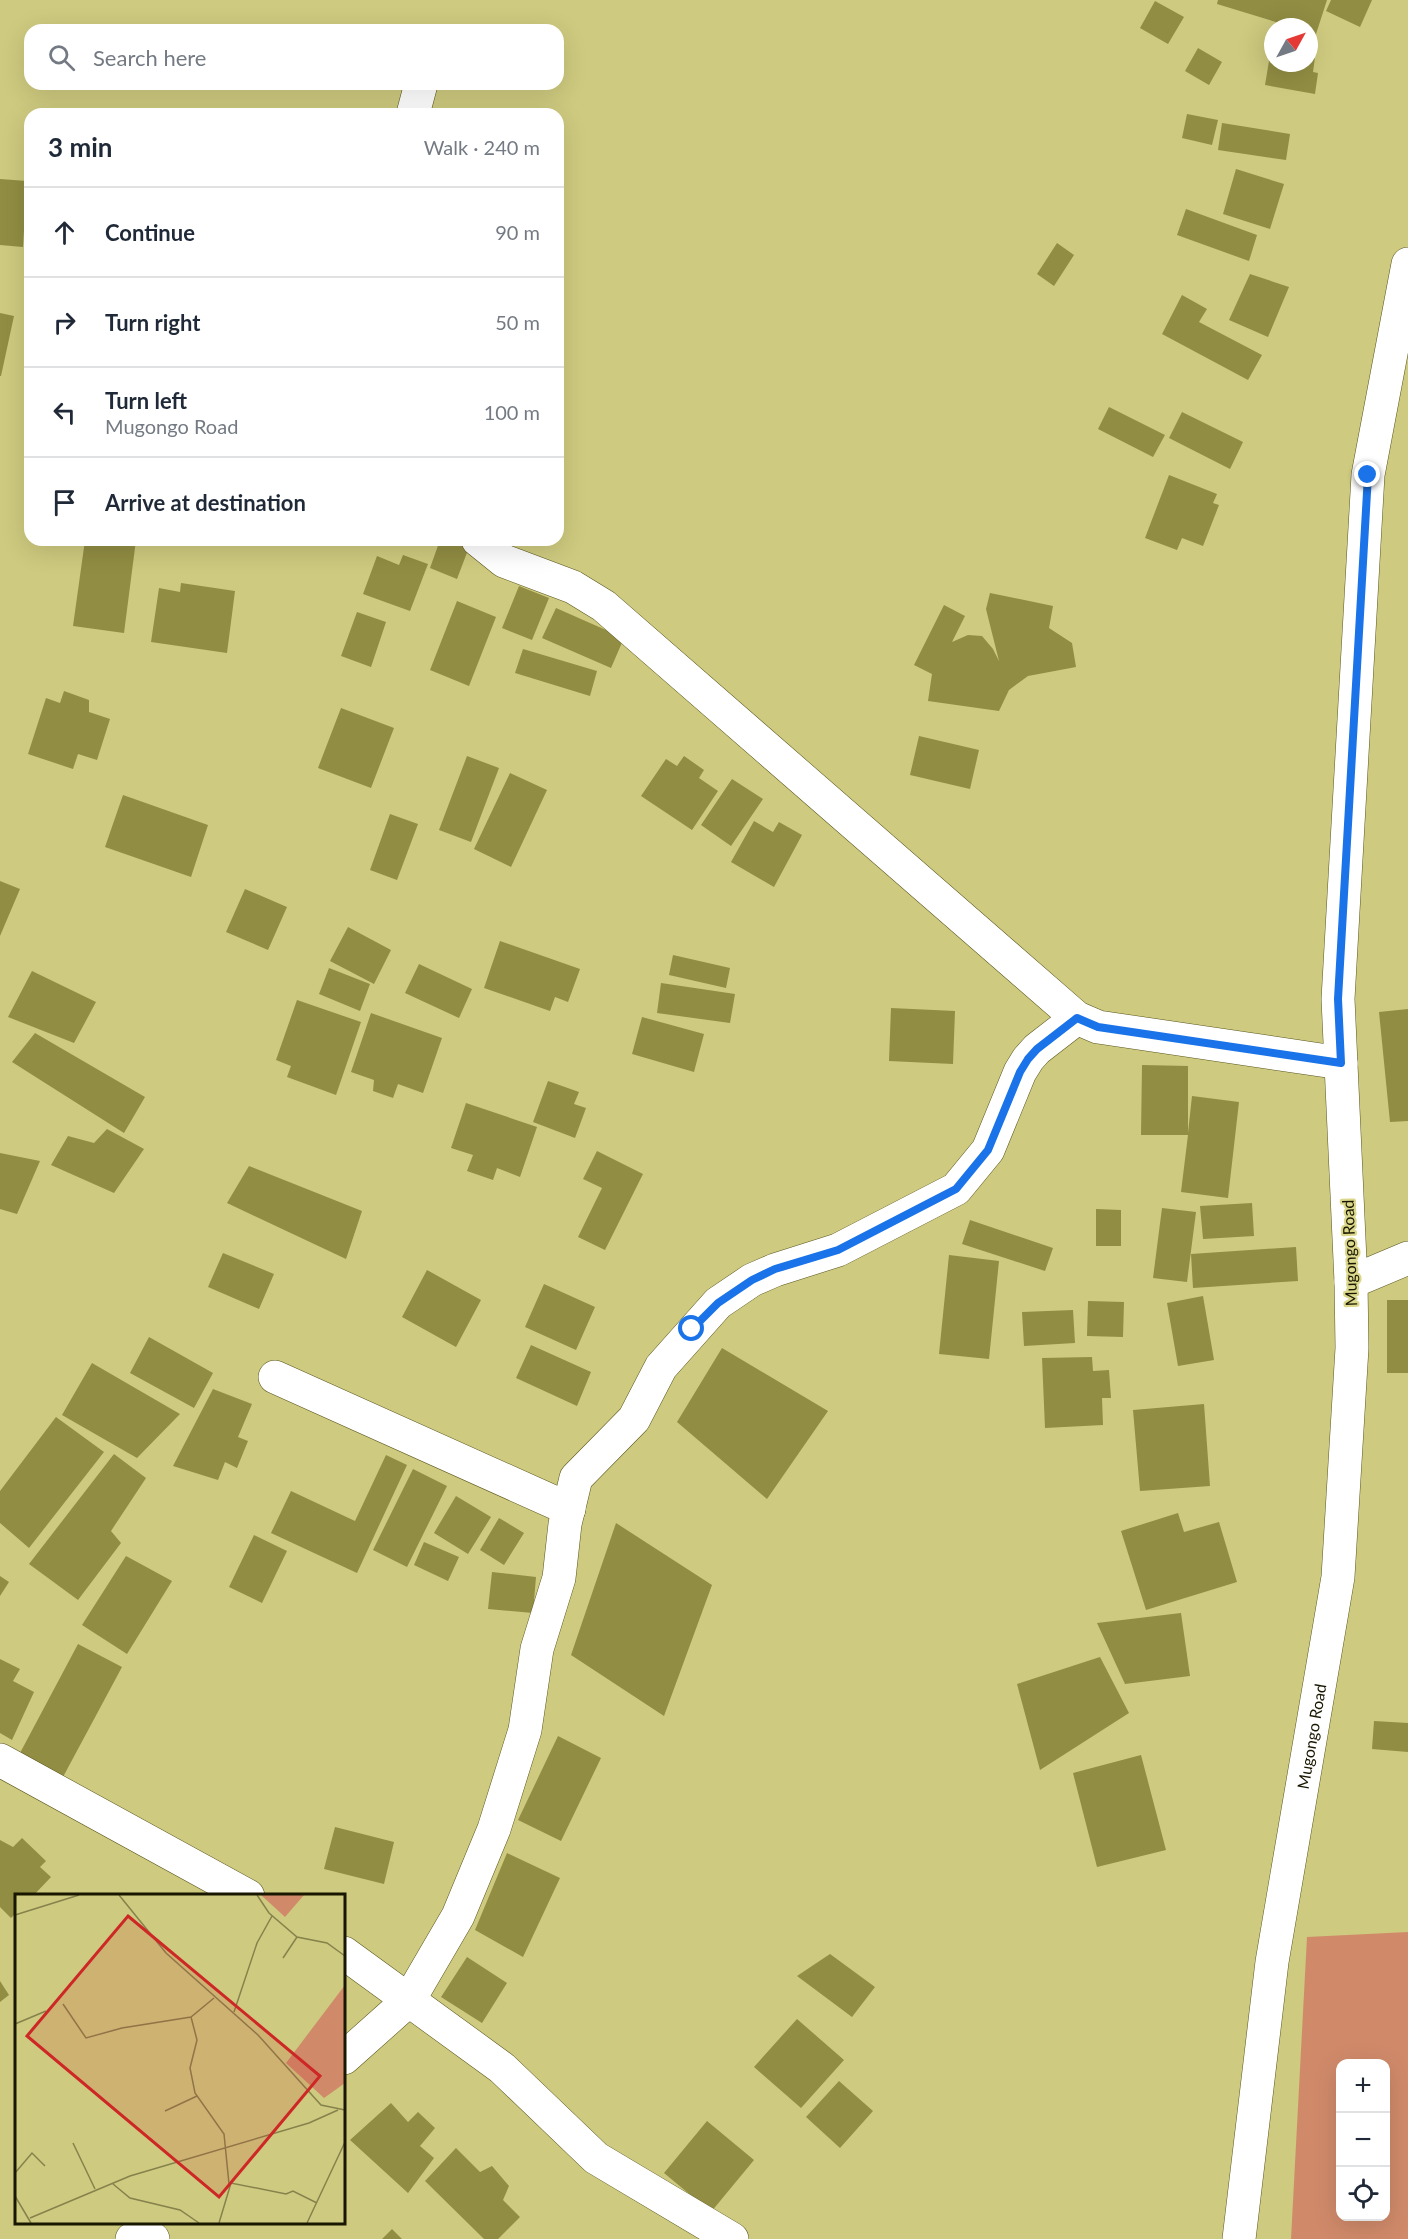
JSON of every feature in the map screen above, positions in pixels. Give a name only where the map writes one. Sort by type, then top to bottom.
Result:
[{"type":"street","points":[[415,108],[420,90]]},
{"type":"street","name":"Mugongo Road","points":[[1239,2239],[1272,1962],[1338,1577],[1352,1348],[1338,999],[1368,475],[1408,264]]},
{"type":"street","points":[[485,546],[504,561],[573,587],[604,606],[1077,1018],[1098,1027],[1341,1063]]},
{"type":"street","points":[[345,2057],[409,2000],[458,1916],[494,1829],[525,1730],[537,1649],[559,1578],[565,1524],[576,1478],[634,1419],[661,1367],[718,1303],[752,1280],[775,1269],[838,1250],[956,1189],[988,1150],[1020,1072],[1028,1059],[1037,1049],[1077,1018]]},
{"type":"street","points":[[1351,1282],[1408,1258]]},
{"type":"street","points":[[275,1377],[569,1509]]},
{"type":"street","points":[[0,1760],[244,1894]]},
{"type":"street","points":[[345,1954],[502,2068],[596,2158],[732,2239]]},
{"type":"shaded area","points":[[1408,1932],[1408,2239],[1291,2239],[1307,1937]]},
{"type":"building","points":[[1218,0],[1327,0],[1318,28],[1318,18],[1264,18],[1217,4]]},
{"type":"building","points":[[1331,0],[1372,0],[1360,27],[1326,11]]},
{"type":"building","points":[[1155,1],[1184,17],[1168,44],[1140,28]]},
{"type":"building","points":[[1198,48],[1222,62],[1209,85],[1185,71]]},
{"type":"building","points":[[1267,72],[1318,73],[1315,94],[1265,85]]},
{"type":"building","points":[[1187,114],[1218,120],[1212,145],[1182,138]]},
{"type":"building","points":[[1222,123],[1290,134],[1286,160],[1218,150]]},
{"type":"building","points":[[1236,169],[1284,184],[1270,229],[1223,214]]},
{"type":"building","points":[[0,179],[24,181],[23,247],[0,245]]},
{"type":"building","points":[[1186,209],[1257,235],[1249,261],[1177,235]]},
{"type":"building","points":[[1057,243],[1074,255],[1054,286],[1037,274]]},
{"type":"building","points":[[1250,274],[1289,287],[1268,337],[1229,320]]},
{"type":"building","points":[[1182,295],[1207,309],[1199,322],[1262,355],[1248,380],[1162,334]]},
{"type":"building","points":[[0,313],[14,316],[1,376],[0,376]]},
{"type":"building","points":[[1109,407],[1165,435],[1153,457],[1098,429]]},
{"type":"building","points":[[1182,412],[1243,442],[1230,469],[1169,438]]},
{"type":"building","points":[[1169,475],[1217,494],[1213,503],[1219,505],[1203,546],[1182,538],[1177,550],[1145,538]]},
{"type":"building","points":[[84,546],[135,546],[124,633],[73,626]]},
{"type":"building","points":[[438,546],[469,546],[457,579],[430,568]]},
{"type":"building","points":[[403,555],[428,564],[410,611],[363,594],[377,556],[399,565]]},
{"type":"building","points":[[181,583],[235,591],[227,653],[151,642],[159,588],[180,592]]},
{"type":"building","points":[[519,586],[549,598],[532,640],[502,628]]},
{"type":"building","points":[[990,593],[1053,606],[1049,628],[1072,643],[1076,667],[1028,676],[1009,690],[999,711],[928,701],[932,674],[914,665],[944,605],[965,616],[952,642],[968,635],[982,636],[999,661],[986,609]]},
{"type":"building","points":[[457,601],[496,617],[469,686],[430,670]]},
{"type":"building","points":[[556,608],[624,638],[611,668],[542,638]]},
{"type":"building","points":[[357,612],[386,622],[371,667],[341,656]]},
{"type":"building","points":[[523,649],[597,671],[590,696],[515,673]]},
{"type":"building","points":[[64,691],[89,700],[89,712],[110,719],[97,760],[78,754],[73,769],[28,754],[46,698],[60,703]]},
{"type":"building","points":[[341,708],[394,728],[371,788],[318,768]]},
{"type":"building","points":[[919,736],[979,750],[970,789],[910,775]]},
{"type":"building","points":[[467,756],[499,768],[471,842],[439,830]]},
{"type":"building","points":[[684,756],[704,770],[699,778],[718,791],[692,830],[641,796],[666,759],[677,766]]},
{"type":"building","points":[[510,773],[547,790],[511,867],[474,849]]},
{"type":"building","points":[[732,779],[763,799],[731,846],[701,825]]},
{"type":"building","points":[[123,795],[208,825],[191,877],[105,847]]},
{"type":"building","points":[[390,814],[418,824],[397,880],[370,870]]},
{"type":"building","points":[[754,821],[773,832],[779,822],[802,835],[774,887],[731,862]]},
{"type":"building","points":[[0,881],[20,889],[0,936]]},
{"type":"building","points":[[245,889],[287,907],[268,950],[226,932]]},
{"type":"building","points":[[348,927],[391,950],[374,984],[330,961]]},
{"type":"building","points":[[500,941],[580,969],[568,1002],[555,997],[550,1011],[484,988]]},
{"type":"building","points":[[673,955],[730,968],[726,988],[669,975]]},
{"type":"building","points":[[419,964],[472,989],[459,1018],[405,993]]},
{"type":"building","points":[[329,968],[370,984],[360,1011],[319,994]]},
{"type":"building","points":[[32,971],[96,1002],[74,1043],[8,1017]]},
{"type":"building","points":[[661,983],[735,994],[730,1023],[657,1013]]},
{"type":"building","points":[[297,1000],[361,1022],[336,1095],[287,1077],[291,1066],[276,1060]]},
{"type":"building","points":[[891,1008],[955,1011],[953,1064],[889,1061]]},
{"type":"building","points":[[1408,1009],[1408,1121],[1390,1122],[1379,1012]]},
{"type":"building","points":[[371,1013],[442,1038],[423,1093],[398,1084],[393,1098],[373,1091],[374,1080],[351,1072]]},
{"type":"building","points":[[642,1017],[704,1034],[694,1072],[632,1054]]},
{"type":"building","points":[[35,1033],[145,1097],[124,1133],[12,1062]]},
{"type":"building","points":[[1142,1065],[1188,1066],[1188,1133],[1192,1096],[1239,1102],[1228,1198],[1181,1192],[1188,1135],[1141,1135]]},
{"type":"building","points":[[548,1081],[579,1092],[574,1104],[586,1108],[575,1138],[533,1122]]},
{"type":"building","points":[[466,1103],[537,1127],[520,1177],[497,1168],[493,1180],[467,1171],[473,1155],[451,1148]]},
{"type":"building","points":[[107,1129],[144,1149],[114,1193],[51,1165],[68,1136],[94,1143]]},
{"type":"building","points":[[597,1151],[643,1174],[605,1250],[578,1237],[602,1188],[583,1179]]},
{"type":"building","points":[[0,1153],[40,1161],[17,1214],[0,1209]]},
{"type":"building","points":[[249,1166],[362,1211],[346,1259],[227,1203]]},
{"type":"building","points":[[1252,1203],[1254,1236],[1203,1239],[1200,1206]]},
{"type":"building","points":[[1162,1208],[1196,1212],[1187,1282],[1153,1278]]},
{"type":"building","points":[[1096,1209],[1121,1210],[1121,1246],[1096,1246]]},
{"type":"building","points":[[970,1220],[1053,1248],[1045,1271],[962,1244]]},
{"type":"building","points":[[1296,1247],[1298,1281],[1193,1288],[1191,1254]]},
{"type":"building","points":[[223,1253],[274,1274],[259,1309],[208,1287]]},
{"type":"building","points":[[949,1255],[999,1261],[989,1359],[939,1354]]},
{"type":"building","points":[[427,1270],[481,1300],[456,1347],[402,1317]]},
{"type":"building","points":[[544,1284],[595,1307],[576,1350],[525,1327]]},
{"type":"building","points":[[1203,1296],[1214,1360],[1178,1366],[1167,1303]]},
{"type":"building","points":[[1387,1300],[1408,1300],[1408,1373],[1387,1373]]},
{"type":"building","points":[[1088,1301],[1124,1302],[1123,1337],[1087,1336]]},
{"type":"building","points":[[1073,1310],[1075,1343],[1024,1346],[1022,1312]]},
{"type":"building","points":[[149,1337],[213,1373],[194,1408],[130,1373]]},
{"type":"building","points":[[531,1345],[591,1372],[577,1406],[516,1378]]},
{"type":"building","points":[[722,1348],[828,1411],[767,1499],[677,1422]]},
{"type":"building","points":[[1092,1357],[1093,1371],[1109,1370],[1111,1398],[1102,1398],[1103,1425],[1045,1428],[1042,1358]]},
{"type":"building","points":[[92,1363],[180,1414],[137,1458],[62,1415]]},
{"type":"building","points":[[213,1389],[252,1404],[238,1437],[248,1441],[237,1468],[225,1462],[218,1480],[173,1466]]},
{"type":"building","points":[[1204,1404],[1210,1486],[1140,1491],[1133,1410]]},
{"type":"building","points":[[56,1417],[104,1452],[29,1548],[0,1523],[0,1491]]},
{"type":"building","points":[[114,1454],[146,1478],[111,1531],[121,1543],[78,1600],[29,1564]]},
{"type":"building","points":[[386,1455],[407,1465],[357,1573],[271,1533],[291,1491],[355,1521]]},
{"type":"building","points":[[413,1469],[447,1486],[407,1567],[373,1550]]},
{"type":"building","points":[[456,1496],[491,1517],[468,1554],[434,1533]]},
{"type":"building","points":[[1178,1513],[1184,1532],[1219,1522],[1237,1582],[1146,1610],[1121,1531]]},
{"type":"building","points":[[499,1518],[524,1533],[504,1565],[480,1550]]},
{"type":"building","points":[[616,1523],[712,1585],[664,1716],[571,1655]]},
{"type":"building","points":[[254,1535],[287,1551],[262,1603],[229,1587]]},
{"type":"building","points":[[424,1542],[459,1557],[448,1581],[414,1565]]},
{"type":"building","points":[[126,1556],[172,1581],[127,1654],[82,1625]]},
{"type":"building","points":[[492,1572],[536,1577],[533,1613],[488,1609]]},
{"type":"building","points":[[0,1576],[9,1582],[0,1596]]},
{"type":"building","points":[[1181,1613],[1190,1676],[1125,1684],[1097,1623]]},
{"type":"building","points":[[78,1644],[122,1667],[56,1790],[20,1753]]},
{"type":"building","points":[[1100,1657],[1129,1713],[1040,1770],[1017,1684]]},
{"type":"building","points":[[0,1659],[20,1669],[13,1681],[34,1692],[12,1740],[0,1733]]},
{"type":"building","points":[[1374,1721],[1408,1723],[1408,1752],[1372,1749]]},
{"type":"building","points":[[558,1736],[601,1758],[561,1841],[518,1820]]},
{"type":"building","points":[[1141,1755],[1166,1850],[1097,1867],[1073,1773]]},
{"type":"building","points":[[335,1827],[394,1842],[384,1884],[324,1869]]},
{"type":"building","points":[[22,1838],[46,1861],[40,1867],[51,1877],[35,1894],[15,1894],[15,1914],[11,1918],[0,1907],[0,1840],[13,1847]]},
{"type":"building","points":[[507,1853],[560,1878],[523,1957],[475,1930]]},
{"type":"building","points":[[830,1954],[875,1987],[852,2017],[797,1976]]},
{"type":"building","points":[[467,1957],[507,1983],[482,2023],[441,1997]]},
{"type":"building","points":[[0,1981],[9,1995],[0,2002]]},
{"type":"building","points":[[797,2019],[844,2060],[801,2108],[754,2067]]},
{"type":"building","points":[[839,2081],[873,2111],[840,2148],[806,2117]]},
{"type":"building","points":[[391,2103],[408,2122],[418,2112],[435,2128],[420,2146],[434,2158],[408,2193],[350,2140]]},
{"type":"building","points":[[707,2121],[754,2160],[711,2212],[664,2173]]},
{"type":"building","points":[[456,2148],[480,2172],[492,2166],[509,2186],[503,2200],[520,2217],[498,2239],[484,2239],[425,2181]]},
{"type":"building","points":[[392,2229],[402,2239],[382,2239]]},
{"type":"route","points":[[692,1329],[718,1303],[752,1280],[775,1269],[838,1250],[956,1189],[988,1150],[1000,1126],[1020,1072],[1028,1059],[1037,1049],[1077,1018],[1098,1027],[1341,1063],[1338,999],[1368,475]]}]
